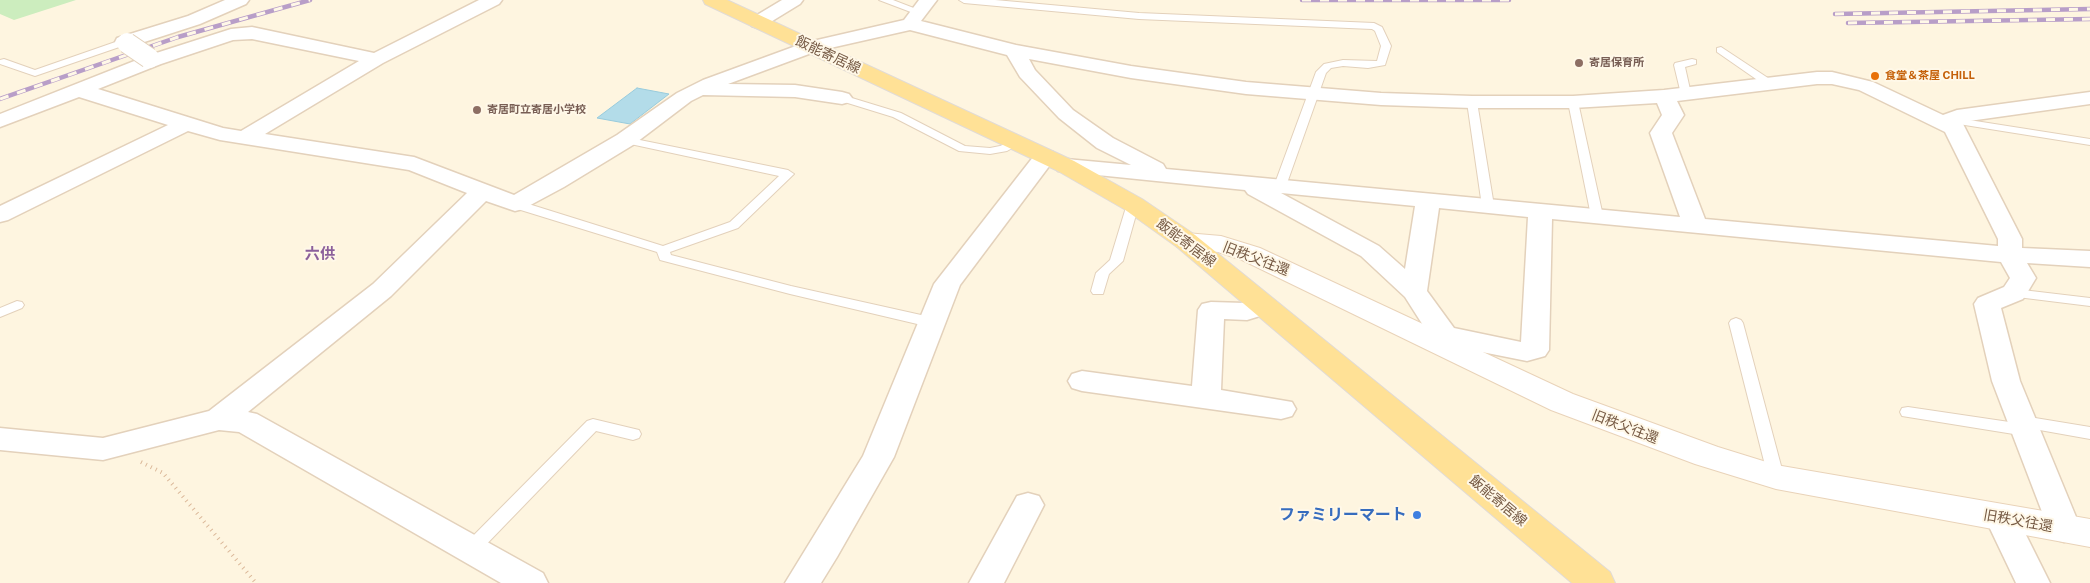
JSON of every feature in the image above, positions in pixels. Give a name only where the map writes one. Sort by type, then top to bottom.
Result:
[{"type":"main road","name":"飯能寄居線","points":[[712,0],[1056,162],[1132,204],[1186,241],[1597,583]]},
{"type":"street","points":[[126,43],[194,20],[240,0]]},
{"type":"street","points":[[244,138],[376,59],[494,0]]},
{"type":"street","points":[[758,22],[794,0]]},
{"type":"street","points":[[78,90],[186,124],[244,138],[414,164],[515,204],[556,182],[625,140],[698,89],[776,58],[919,12],[1015,51],[1131,72],[1313,94],[1472,102],[1573,102],[1675,95],[1817,78],[1851,81],[1874,89],[1950,123],[2010,239],[2010,255],[2024,278],[2014,293],[1987,304],[2006,381],[2024,426],[2077,531]]},
{"type":"street","points":[[0,121],[152,59],[231,35],[252,32],[376,59]]},
{"type":"street","points":[[126,43],[152,59]]},
{"type":"street","points":[[1015,51],[1027,73],[1066,114],[1105,143],[1167,176]]},
{"type":"street","points":[[698,89],[724,92],[795,91],[842,98]]},
{"type":"street","points":[[1675,95],[1673,115],[1660,133],[1696,226]]},
{"type":"street","points":[[1950,123],[1957,116],[2090,98]]},
{"type":"street","points":[[0,215],[186,124]]},
{"type":"street","points":[[802,583],[825,548],[878,457],[930,322],[947,284],[1056,162],[1167,176],[1696,226],[2010,255],[2090,259]]},
{"type":"street","points":[[1245,183],[1370,251],[1414,290],[1450,343],[1527,352],[1535,350],[1540,211]]},
{"type":"street","points":[[219,419],[382,290],[482,191]]},
{"type":"street","points":[[1414,290],[1428,200]]},
{"type":"street","name":"旧秩父往還","points":[[1186,241],[1221,244],[1252,254],[1450,343],[1562,402],[1606,420],[1708,456],[1776,477],[2077,531]]},
{"type":"street","points":[[1206,399],[1211,310],[1248,312],[1264,306]]},
{"type":"street","points":[[1082,381],[1281,409]]},
{"type":"street","points":[[0,439],[103,449],[219,419],[246,422],[531,583]]},
{"type":"street","points":[[986,583],[1028,505]]},
{"type":"street","points":[[2001,518],[2033,583]]},
{"type":"lane","points":[[884,0],[919,12]]},
{"type":"lane","points":[[964,0],[1139,16],[1374,26],[1379,29],[1386,46],[1381,63],[1368,65],[1343,62],[1328,66],[1322,72],[1280,186]]},
{"type":"lane","points":[[1,62],[35,73],[126,43]]},
{"type":"lane","points":[[1721,50],[1770,84]]},
{"type":"lane","points":[[1675,95],[1679,65],[1692,62]]},
{"type":"lane","points":[[842,98],[897,115],[963,149],[990,151],[1002,149],[1015,143]]},
{"type":"lane","points":[[1472,102],[1488,206]]},
{"type":"lane","points":[[1573,102],[1597,216]]},
{"type":"lane","points":[[1950,123],[2090,142]]},
{"type":"lane","points":[[515,204],[663,250],[734,225],[788,174],[625,140]]},
{"type":"lane","points":[[1098,291],[1103,273],[1116,261],[1132,204]]},
{"type":"lane","points":[[663,250],[665,257],[675,260],[790,290],[930,322]]},
{"type":"lane","points":[[2014,293],[2090,302]]},
{"type":"lane","points":[[0,313],[17,304]]},
{"type":"lane","points":[[1736,323],[1776,477]]},
{"type":"lane","points":[[1908,412],[2090,433]]},
{"type":"lane","points":[[470,549],[592,425],[633,434]]},
{"type":"path","points":[[103,449],[147,464],[163,473],[256,583]]},
{"type":"green space","points":[[0,0],[76,0],[14,20],[0,14]]},
{"type":"water","points":[[637,88],[669,94],[630,124],[597,118]]},
{"type":"railway","points":[[0,99],[178,37],[310,0]]},
{"type":"railway","points":[[1302,0],[1509,0]]},
{"type":"railway","points":[[1835,14],[2090,9]]},
{"type":"railway","points":[[1848,23],[2090,19]]},
{"type":"place","name":"寄居保育所","points":[[1579,63]]},
{"type":"place","name":"食堂＆茶屋 CHILL","points":[[1875,76]]},
{"type":"place","name":"寄居町立寄居小学校","points":[[477,110]]},
{"type":"place","name":"ファミリーマート","points":[[1417,515]]},
{"type":"district","name":"六供","points":[[320,254]]}]
